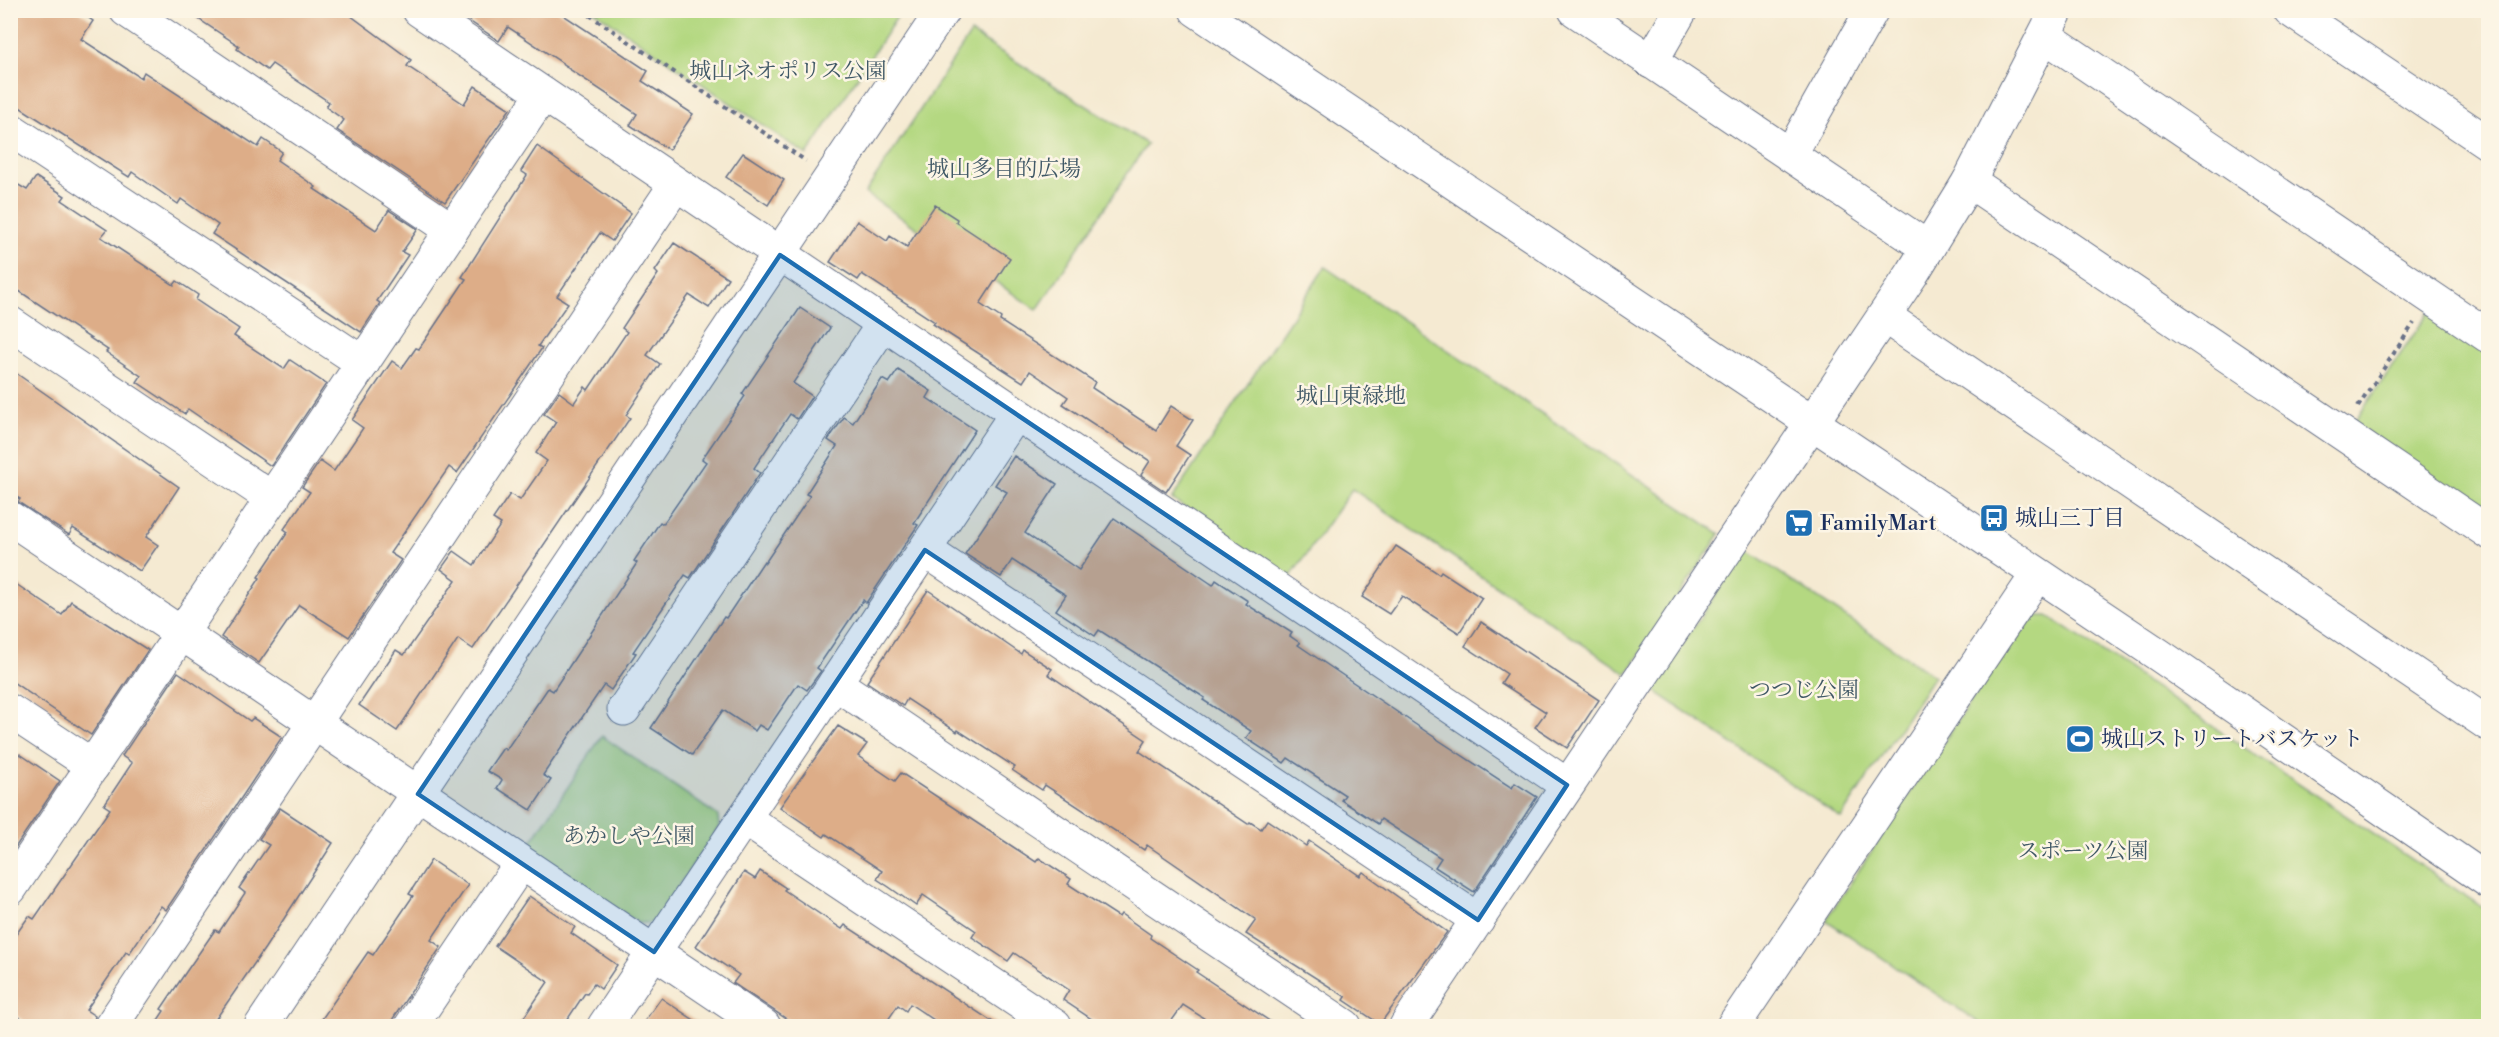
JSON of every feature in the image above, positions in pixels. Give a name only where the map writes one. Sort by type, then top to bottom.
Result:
[{"type":"street","points":[[126,10],[452,230]]},
{"type":"street","points":[[419,10],[1568,785]]},
{"type":"street","points":[[261,1026],[943,10]]},
{"type":"street","points":[[1196,10],[2159,655],[2488,881]]},
{"type":"street","points":[[1575,10],[1928,248]]},
{"type":"street","points":[[1651,62],[1681,10]]},
{"type":"street","points":[[1790,155],[1872,10]]},
{"type":"street","points":[[2290,10],[2488,143]]},
{"type":"street","points":[[1406,1026],[1928,248],[1969,181],[2051,23],[2488,336]]},
{"type":"street","points":[[10,889],[543,94]]},
{"type":"street","points":[[10,129],[363,363]]},
{"type":"street","points":[[1969,181],[2488,532]]},
{"type":"street","points":[[111,1026],[676,184]]},
{"type":"street","points":[[1884,316],[2488,724]]},
{"type":"street","points":[[10,323],[273,499]]},
{"type":"street","points":[[624,709],[884,323]]},
{"type":"street","points":[[604,1026],[1017,414]]},
{"type":"street","points":[[10,518],[764,1026]]},
{"type":"street","points":[[925,550],[1478,920]]},
{"type":"street","points":[[1733,1026],[2037,575]]},
{"type":"street","points":[[835,683],[1345,1026]]},
{"type":"street","points":[[10,711],[93,765]]},
{"type":"street","points":[[745,819],[1055,1026]]},
{"type":"street","points":[[411,1026],[521,863]]},
{"type":"path","points":[[582,10],[810,164]]},
{"type":"path","points":[[2341,432],[2432,298]]},
{"type":"highlighted area","points":[[780,255],[1567,785],[1478,920],[925,550],[654,952],[418,794]]},
{"type":"green space","name":"城山ネオポリス公園","points":[[594,11],[901,11],[807,155]]},
{"type":"green space","name":"城山多目的広場","points":[[971,33],[1147,144],[1037,310],[865,193]]},
{"type":"green space","name":"城山東緑地","points":[[1325,267],[1720,534],[1627,674],[1352,489],[1289,579],[1172,499]]},
{"type":"green space","points":[[2429,312],[2488,352],[2488,515],[2353,424]]},
{"type":"green space","name":"つつじ公園","points":[[1746,550],[1934,676],[1841,818],[1652,689]]},
{"type":"green space","name":"スポーツ公園","points":[[2027,616],[2048,616],[2488,911],[2488,1026],[1984,1026],[1826,920]]},
{"type":"green space","name":"あかしや公園","points":[[602,736],[718,816],[719,827],[653,923],[638,923],[527,848]]},
{"type":"building","points":[[10,10],[77,10],[93,21],[81,39],[141,78],[144,72],[258,147],[263,139],[282,152],[277,160],[316,187],[314,189],[376,230],[389,210],[418,229],[402,252],[408,255],[377,301],[380,303],[361,332],[212,234],[218,225],[181,199],[178,204],[132,172],[129,177],[10,101]]},
{"type":"building","points":[[185,10],[343,10],[411,60],[407,66],[464,104],[475,86],[510,109],[445,202],[337,130],[344,120],[326,107],[329,102],[272,64],[267,70],[237,49],[239,46]]},
{"type":"building","points":[[453,10],[556,10],[648,71],[642,81],[693,114],[669,150],[630,125],[637,114],[508,27],[499,41]]},
{"type":"building","points":[[537,146],[631,213],[612,241],[600,233],[557,296],[568,303],[538,346],[542,348],[457,473],[449,467],[390,553],[401,560],[349,637],[299,605],[259,663],[221,637],[288,532],[284,529],[310,492],[302,487],[320,461],[334,471],[363,428],[352,420],[392,361],[402,368],[416,348],[419,349],[466,279],[462,277],[527,175],[521,171]]},
{"type":"building","points":[[743,153],[784,180],[768,205],[726,177]]},
{"type":"building","points":[[36,177],[65,196],[62,200],[107,230],[101,237],[174,285],[177,281],[198,295],[196,300],[239,329],[234,336],[284,369],[290,360],[326,384],[271,466],[188,409],[185,414],[137,382],[141,376],[106,352],[108,350],[10,285],[10,180],[27,190]]},
{"type":"building","points":[[935,205],[1010,258],[980,304],[1001,318],[1000,321],[1095,382],[1092,388],[1156,430],[1171,406],[1193,420],[1176,446],[1190,455],[1166,492],[1141,475],[1150,461],[1063,404],[1068,397],[1030,371],[1023,382],[933,324],[935,322],[862,274],[858,280],[830,262],[857,221],[887,241],[890,236],[907,247]]},
{"type":"building","points":[[674,243],[728,278],[709,308],[689,295],[647,355],[660,364],[626,415],[630,418],[473,649],[458,639],[397,731],[359,705],[396,650],[404,655],[456,580],[441,569],[454,551],[474,565],[501,524],[493,519],[510,494],[520,500],[547,461],[536,453],[556,422],[544,414],[559,392],[574,403],[585,387],[588,390],[627,332],[622,328],[658,274],[655,271]]},
{"type":"building","points":[[800,308],[830,328],[793,383],[812,396],[797,419],[790,414],[754,468],[760,473],[690,578],[685,575],[633,652],[636,653],[611,690],[604,685],[543,775],[551,780],[531,810],[497,788],[502,780],[487,771],[503,748],[506,750],[548,688],[553,691],[637,563],[634,561],[660,522],[663,524],[706,462],[702,459],[745,396],[742,394]]},
{"type":"building","points":[[10,369],[179,487],[146,537],[158,545],[140,571],[73,528],[69,535],[18,502],[20,499],[10,493]]},
{"type":"building","points":[[898,370],[931,391],[927,398],[975,430],[914,523],[918,525],[866,603],[863,600],[817,668],[821,671],[807,690],[798,684],[767,730],[759,725],[755,731],[723,710],[692,755],[651,728],[724,617],[726,618],[810,496],[806,494],[837,446],[828,440],[844,417],[853,423],[882,379],[889,383]]},
{"type":"building","points":[[1014,456],[1057,484],[1025,533],[1079,570],[1114,518],[1213,585],[1216,580],[1248,601],[1246,604],[1292,633],[1290,636],[1300,643],[1298,645],[1440,741],[1512,788],[1515,783],[1537,797],[1474,892],[1435,867],[1441,858],[1381,819],[1378,824],[1341,800],[1345,795],[1288,758],[1284,763],[1246,738],[1251,731],[1203,700],[1205,698],[1099,630],[1095,636],[1056,610],[1066,595],[1012,560],[1001,577],[965,554],[1007,492],[995,485]]},
{"type":"building","points":[[1396,546],[1439,574],[1441,571],[1482,598],[1459,633],[1402,596],[1389,614],[1362,597]]},
{"type":"building","points":[[10,580],[62,615],[71,601],[148,650],[91,735],[10,680]]},
{"type":"building","points":[[928,590],[1021,654],[1023,650],[1052,669],[1048,674],[1146,740],[1139,751],[1248,824],[1250,822],[1261,829],[1267,820],[1306,846],[1309,841],[1360,876],[1363,872],[1447,932],[1380,1024],[1344,1000],[1346,997],[1246,934],[1256,920],[1147,845],[1144,850],[1045,785],[1042,790],[1012,770],[1015,767],[907,699],[903,706],[867,682]]},
{"type":"building","points":[[1481,622],[1599,700],[1567,748],[1535,727],[1546,712],[1501,683],[1507,674],[1465,646]]},
{"type":"building","points":[[178,672],[250,721],[253,718],[282,737],[166,910],[161,906],[129,954],[126,952],[86,1010],[95,1016],[93,1026],[33,1026],[10,1012],[10,943],[29,916],[34,919],[110,809],[104,805],[132,763],[122,756]]},
{"type":"building","points":[[838,726],[867,744],[858,756],[895,781],[901,773],[1036,862],[1039,858],[1071,879],[1068,884],[1119,917],[1121,914],[1151,935],[1150,938],[1198,970],[1196,972],[1277,1026],[1216,1026],[1183,1005],[1168,1026],[1102,1026],[1063,1000],[1069,990],[1014,953],[1008,961],[972,937],[976,931],[923,895],[916,906],[877,879],[882,871],[826,834],[824,837],[780,807]]},
{"type":"building","points":[[20,754],[60,781],[10,855],[10,767]]},
{"type":"building","points":[[280,808],[333,843],[211,1026],[154,1026],[164,1011],[161,1009],[186,972],[215,930],[219,932],[245,893],[239,888],[269,845],[259,839]]},
{"type":"building","points":[[431,860],[468,885],[431,940],[441,947],[388,1026],[317,1026],[368,952],[373,955],[413,896],[409,894]]},
{"type":"building","points":[[760,871],[842,929],[845,925],[999,1026],[943,1026],[910,1004],[906,1011],[898,1005],[884,1026],[797,1026],[733,983],[739,975],[696,946],[744,872],[755,879]]},
{"type":"building","points":[[529,896],[575,927],[571,933],[617,965],[601,989],[594,984],[587,994],[585,993],[563,1026],[518,1026],[548,982],[495,946]]},
{"type":"building","points":[[661,998],[703,1026],[641,1026]]},
{"type":"place","name":"城山三丁目","points":[[1994,518]]},
{"type":"place","name":"FamilyMart","points":[[1799,523]]},
{"type":"place","name":"城山ストリートバスケット","points":[[2080,739]]}]
